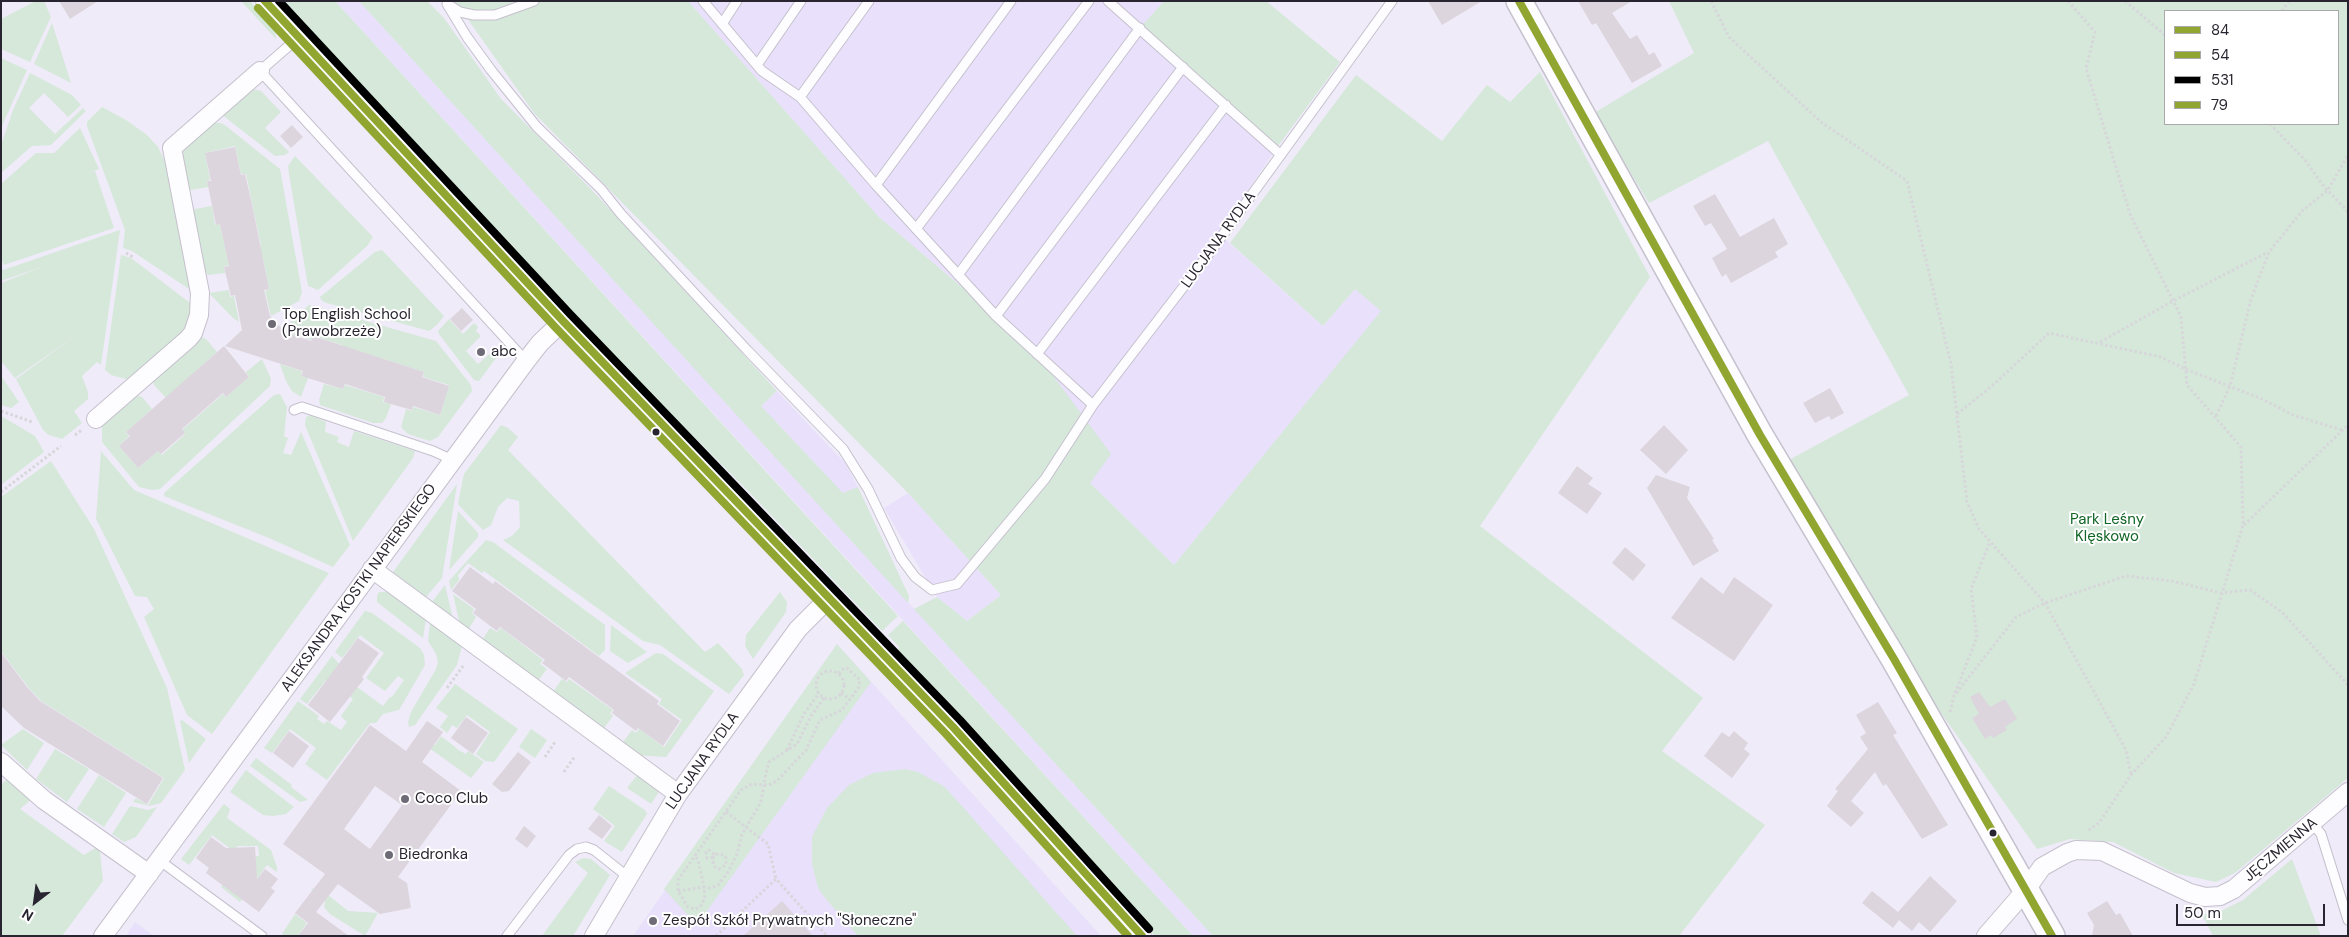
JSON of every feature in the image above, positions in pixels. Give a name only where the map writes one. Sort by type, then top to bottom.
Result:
[{"type":"street","points":[[265,1],[563,321],[960,734],[1142,936]]},
{"type":"street","points":[[1519,1],[1760,435],[1859,601],[2052,936]]},
{"type":"street","points":[[96,419],[193,333],[199,315],[200,293],[172,148],[260,72]]},
{"type":"street","name":"ALEKSANDRA KOSTKI NAPIERSKIEGO","points":[[103,936],[526,361],[540,343],[563,321]]},
{"type":"street","points":[[372,569],[678,794]]},
{"type":"street","name":"LUCJANA RYDLA","points":[[594,936],[678,794],[798,629],[829,598]]},
{"type":"street","points":[[1,762],[44,800],[154,867]]},
{"type":"street","name":"JĘCZMIENNA","points":[[1986,936],[2025,891],[2042,867],[2076,850],[2102,851],[2190,893],[2205,897],[2220,896],[2234,889],[2348,792]]},
{"type":"lane","points":[[446,3],[460,12],[474,15],[495,15],[534,1]]},
{"type":"lane","points":[[703,1],[762,71],[800,97],[876,185],[996,316],[1093,406]]},
{"type":"lane","points":[[722,24],[737,1]]},
{"type":"lane","points":[[757,65],[801,1]]},
{"type":"lane","points":[[800,97],[869,1]]},
{"type":"lane","points":[[876,185],[1011,1]]},
{"type":"lane","points":[[916,229],[1089,1]]},
{"type":"lane","points":[[1108,1],[1281,155]]},
{"type":"lane","name":"LUCJANA RYDLA","points":[[446,3],[467,37],[491,70],[537,127],[601,189],[621,214],[747,350],[843,449],[868,488],[901,558],[915,577],[932,590],[957,584],[1044,479],[1093,406],[1214,247],[1392,1]]},
{"type":"lane","points":[[958,275],[1140,28]]},
{"type":"lane","points":[[298,37],[260,72],[526,361]]},
{"type":"lane","points":[[996,316],[1183,67]]},
{"type":"lane","points":[[1037,354],[1226,106]]},
{"type":"lane","points":[[294,410],[302,407],[433,451],[453,460]]},
{"type":"lane","points":[[2312,823],[2321,834],[2348,920]]},
{"type":"lane","points":[[507,936],[569,855],[577,849],[586,847],[594,850],[628,877]]},
{"type":"lane","points":[[154,867],[262,936]]},
{"type":"path","points":[[1710,1],[1729,37],[1821,122],[1907,181],[1951,364],[1967,502],[1979,529],[2045,603],[2126,750],[2131,775]]},
{"type":"path","points":[[2068,1],[2096,32],[2086,68],[2130,214],[2181,317],[2187,385],[2216,416],[2241,447],[2243,525],[2194,684],[2166,737],[2131,775],[2099,823],[2082,836],[2076,850]]},
{"type":"path","points":[[2125,1],[2164,34]]},
{"type":"path","points":[[2271,125],[2305,160],[2348,212]]},
{"type":"path","points":[[2216,416],[2230,386],[2252,299],[2269,252],[2302,211],[2328,190],[2348,155]]},
{"type":"path","points":[[2098,343],[2173,301],[2269,252]]},
{"type":"path","points":[[126,253],[132,257]]},
{"type":"path","points":[[1956,414],[1992,386],[2049,333],[2161,357],[2185,369],[2260,398],[2293,415],[2342,430]]},
{"type":"path","points":[[1,411],[32,422]]},
{"type":"path","points":[[2243,525],[2348,425]]},
{"type":"path","points":[[1,492],[61,446]]},
{"type":"path","points":[[1942,745],[1954,696],[1976,637],[1971,589],[1990,542]]},
{"type":"path","points":[[1954,696],[2016,617],[2045,603],[2126,576],[2172,581],[2221,594],[2250,590],[2282,612],[2348,685]]},
{"type":"path","points":[[447,688],[463,666]]},
{"type":"path","points":[[695,856],[698,860],[704,887],[704,900],[700,907],[695,909],[688,907],[678,891],[678,880],[726,812],[744,788],[752,784],[764,785],[777,782],[806,750],[820,720],[840,711],[850,699],[859,687],[860,680],[846,668],[838,674]]},
{"type":"path","points":[[828,672],[838,674],[844,683],[842,693],[834,699],[824,698],[819,693],[816,682],[819,677],[828,672]]},
{"type":"path","points":[[787,751],[804,714],[819,693]]},
{"type":"path","points":[[842,693],[850,699]]},
{"type":"path","points":[[678,891],[704,887],[710,888],[718,885],[730,868],[737,854],[742,834],[759,805],[770,761],[794,748],[800,741],[811,716],[824,698]]},
{"type":"path","points":[[545,757],[555,742]]},
{"type":"path","points":[[564,772],[575,756]]},
{"type":"path","points":[[726,812],[766,841],[770,848],[776,879],[827,936]]},
{"type":"path","points":[[720,854],[724,855],[726,865],[719,869],[715,867],[713,857],[720,854]]},
{"type":"path","points":[[726,865],[730,868]]},
{"type":"path","points":[[716,936],[776,879]]},
{"type":"shaded area","points":[[335,1],[359,1],[1213,936],[1193,936]]},
{"type":"shaded area","points":[[688,1],[1164,1],[1141,28],[1275,150],[1219,234],[1323,326],[1355,289],[1382,311],[1174,565],[1090,483],[996,316],[879,217]]},
{"type":"shaded area","points":[[777,391],[845,463],[858,487],[843,493],[761,406]]},
{"type":"shaded area","points":[[908,493],[1001,595],[967,621],[937,597],[884,508]]},
{"type":"shaded area","points":[[837,644],[1101,936],[633,936]]},
{"type":"shaded area","points":[[135,922],[154,936],[126,936]]},
{"type":"green space","points":[[36,1],[44,1],[51,17],[30,62],[1,49],[1,19]]},
{"type":"green space","points":[[241,1],[250,1],[275,28],[276,39]]},
{"type":"green space","points":[[281,1],[335,1],[898,616],[882,631],[749,492],[577,319]]},
{"type":"green space","points":[[359,1],[427,1],[444,18],[501,99],[591,189],[777,391],[761,406],[843,493],[858,487],[909,596],[908,603]]},
{"type":"green space","points":[[455,1],[688,1],[879,217],[996,316],[1037,354],[1111,454],[1090,483],[1174,565],[1381,311],[1355,289],[1323,326],[1230,243],[1356,75],[1442,141],[1487,85],[1510,102],[1540,72],[1650,277],[1480,526],[1703,698],[1662,751],[1765,825],[1679,936],[1213,936],[914,609],[937,597],[967,621],[1001,595],[908,493],[534,113]]},
{"type":"green space","points":[[1164,1],[1266,1],[1340,62],[1275,150],[1140,28]]},
{"type":"green space","name":"Park Leśny Klęskowo","points":[[1669,1],[2348,1],[2348,778],[2235,873],[2216,882],[2174,873],[2113,842],[2070,839],[2037,849],[1922,686],[1787,461],[1909,395],[1768,141],[1649,203],[1594,113],[1694,53]]},
{"type":"green space","points":[[52,23],[71,83],[34,64]]},
{"type":"green space","points":[[1,58],[27,70],[1,128]]},
{"type":"green space","points":[[30,73],[72,95],[81,105],[68,117],[44,93],[29,108],[55,134],[83,108],[86,111],[51,145],[32,146],[1,173],[1,145],[13,110]]},
{"type":"green space","points":[[249,88],[261,91],[281,112],[265,128],[289,152],[285,155],[275,156],[221,114]]},
{"type":"green space","points":[[102,107],[126,120],[147,135],[158,147],[170,179],[192,291],[132,251],[123,248],[125,230],[87,126],[87,122]]},
{"type":"green space","points":[[210,123],[221,123],[226,126],[280,169],[302,292],[299,301],[271,316],[265,291],[269,289],[263,258],[256,247],[261,246],[246,174],[241,174],[235,146],[205,153],[210,180],[207,181],[208,187],[191,190],[186,187],[181,162],[183,153],[186,146]]},
{"type":"green space","points":[[80,128],[99,169],[88,173],[95,171],[114,228],[4,265],[1,258],[1,184],[36,153],[54,153]]},
{"type":"green space","points":[[295,156],[373,237],[367,246],[318,290],[308,286],[288,166]]},
{"type":"green space","points":[[212,206],[215,225],[220,224],[229,265],[224,267],[225,273],[208,275],[204,270],[192,212],[195,209]]},
{"type":"green space","points":[[120,230],[101,365],[97,362],[82,376],[88,392],[88,399],[74,411],[82,423],[62,439],[49,435],[43,430],[16,379],[79,333],[15,378],[1,361],[1,283],[44,266],[1,281],[1,267],[3,270]]},
{"type":"green space","points":[[382,250],[444,316],[429,331],[322,301],[320,297],[375,252]]},
{"type":"green space","points":[[121,255],[131,258],[194,306],[184,333],[133,377],[126,379],[111,375],[105,370]]},
{"type":"green space","points":[[229,290],[230,297],[234,296],[239,322],[209,293]]},
{"type":"green space","points":[[309,305],[436,341],[471,385],[472,391],[438,437],[430,441],[408,434],[401,427],[406,409],[412,411],[413,407],[440,415],[449,385],[423,377],[424,372],[384,359],[354,350],[341,350],[342,345],[313,336],[311,340],[286,332],[292,320]]},
{"type":"green space","points":[[449,319],[463,334],[474,323],[478,327],[476,331],[481,336],[466,351],[478,364],[493,351],[496,355],[496,358],[479,381],[474,380],[439,334],[438,331]]},
{"type":"green space","points":[[201,337],[206,339],[217,352],[166,398],[154,385],[154,380]]},
{"type":"green space","points":[[262,359],[271,379],[270,386],[160,489],[152,490],[139,487],[102,442],[102,422],[136,395],[142,397],[152,409],[126,432],[129,436],[119,446],[138,468],[158,451],[162,455],[185,434],[182,430],[223,394],[226,397],[249,377],[246,372]]},
{"type":"green space","points":[[280,364],[302,371],[301,376],[308,378],[301,397],[292,391]]},
{"type":"green space","points":[[1,376],[19,402],[11,408],[1,405]]},
{"type":"green space","points":[[324,384],[343,389],[345,385],[384,397],[383,402],[391,404],[386,418],[382,423],[373,423],[320,405],[319,400]]},
{"type":"green space","points":[[280,394],[287,407],[284,436],[288,438],[283,453],[291,455],[301,432],[350,545],[333,567],[269,538],[164,496],[164,493],[274,395]]},
{"type":"green space","points":[[311,415],[326,422],[325,432],[339,437],[337,442],[349,447],[354,431],[415,451],[413,458],[353,541],[305,425],[306,417]]},
{"type":"green space","points":[[1,416],[35,436],[44,452],[1,485]]},
{"type":"green space","points":[[501,425],[508,428],[518,437],[508,450],[705,652],[718,643],[742,669],[744,675],[729,694],[660,645],[643,641],[503,540],[512,536],[520,527],[519,501],[507,498],[498,507],[491,525],[483,530],[458,504],[464,474]]},
{"type":"green space","points":[[101,451],[134,490],[329,573],[212,734],[187,715],[144,617],[154,609],[147,597],[135,596],[96,519]]},
{"type":"green space","points":[[51,461],[94,529],[167,688],[185,770],[161,803],[149,806],[133,802],[136,798],[148,805],[164,778],[41,701],[1,651],[1,497]]},
{"type":"green space","points":[[457,484],[442,578],[426,597],[393,572]]},
{"type":"green space","points":[[458,511],[478,533],[478,537],[449,570]]},
{"type":"green space","points":[[486,540],[493,542],[605,625],[605,650],[599,656],[484,571],[482,573],[468,563],[458,575],[459,580],[451,590],[449,581]]},
{"type":"green space","points":[[445,585],[453,619],[432,602]]},
{"type":"green space","points":[[379,592],[387,592],[426,619],[423,638],[377,602]]},
{"type":"green space","points":[[780,592],[787,602],[786,612],[753,659],[745,646],[746,635]]},
{"type":"green space","points":[[453,594],[474,609],[472,613],[476,617],[468,630],[460,625]]},
{"type":"green space","points":[[365,611],[372,613],[420,648],[424,655],[425,665],[399,710],[383,714],[376,723],[370,723],[327,780],[305,764],[316,748],[290,729],[272,753],[264,748],[298,701],[319,716],[317,719],[324,724],[327,721],[341,730],[347,722],[341,716],[353,699],[326,680],[307,704],[300,699],[332,656],[342,667],[356,677],[363,678],[357,687],[383,706],[392,697],[404,680],[398,676],[385,691],[366,678],[384,653],[360,635],[342,658],[335,652]]},
{"type":"green space","points":[[903,621],[1193,936],[1155,936],[981,740],[897,653],[899,647],[888,635]]},
{"type":"green space","points":[[430,623],[462,646],[457,665],[415,725],[409,727],[408,722],[411,712],[436,669],[438,662],[436,654],[428,641]]},
{"type":"green space","points":[[611,625],[647,652],[628,663],[610,651]]},
{"type":"green space","points":[[490,628],[497,632],[501,628],[543,660],[540,664],[547,669],[537,682],[482,640]]},
{"type":"green space","points":[[837,644],[871,682],[697,925],[664,889]]},
{"type":"green space","points":[[656,653],[663,654],[714,691],[666,757],[633,755],[620,746],[632,730],[636,733],[639,729],[664,747],[682,720],[659,704],[662,699],[625,673]]},
{"type":"green space","points":[[562,679],[567,682],[569,679],[613,710],[610,713],[613,716],[603,729],[553,692]]},
{"type":"green space","points":[[455,684],[518,729],[494,762],[485,761],[476,754],[490,732],[467,715],[457,728],[452,725],[447,733],[440,727],[448,716],[436,708]]},
{"type":"green space","points":[[182,720],[206,739],[189,763],[180,721]]},
{"type":"green space","points":[[23,729],[44,743],[27,770],[1,745]]},
{"type":"green space","points":[[531,729],[547,740],[535,758],[519,747]]},
{"type":"green space","points":[[418,733],[435,745],[441,736],[460,751],[466,754],[468,751],[484,762],[471,778],[418,740]]},
{"type":"green space","points":[[55,749],[89,769],[67,802],[36,779]]},
{"type":"green space","points":[[256,758],[292,785],[291,787],[308,800],[300,802],[250,766]]},
{"type":"green space","points":[[905,769],[918,772],[945,787],[1077,936],[858,936],[818,888],[812,864],[812,837],[827,808],[849,785],[873,773]]},
{"type":"green space","points":[[246,770],[294,807],[286,814],[263,815],[230,792]]},
{"type":"green space","points":[[638,774],[660,790],[651,804],[627,788]]},
{"type":"green space","points":[[99,775],[126,793],[104,827],[77,809]]},
{"type":"green space","points":[[7,779],[33,798],[20,809],[84,855],[97,847],[100,852],[103,881],[62,936],[1,936],[1,785]]},
{"type":"green space","points":[[609,786],[645,810],[647,814],[622,852],[604,841],[615,826],[593,809]]},
{"type":"green space","points":[[224,804],[230,809],[227,818],[271,850],[277,867],[277,872],[267,865],[240,902],[221,887],[239,857],[259,856],[258,846],[237,846],[236,853],[212,835],[189,865],[181,859]]},
{"type":"green space","points":[[130,806],[148,810],[157,807],[136,837],[124,842],[112,834]]},
{"type":"green space","points":[[583,858],[591,859],[610,875],[573,936],[542,936],[588,873],[575,862]]},
{"type":"green space","points":[[2292,859],[2321,936],[2213,936],[2205,920],[2199,914],[2215,914],[2243,900]]},
{"type":"green space","points":[[313,888],[323,891],[348,911],[378,913],[365,936],[330,914],[324,907],[325,901],[311,891]]},
{"type":"green space","points":[[295,914],[307,923],[298,936],[284,936],[282,934]]},
{"type":"building","points":[[59,1],[98,1],[70,19]]},
{"type":"building","points":[[1428,1],[1482,1],[1442,25]]},
{"type":"building","points":[[1578,1],[1632,1],[1612,13],[1630,39],[1637,35],[1649,55],[1654,52],[1662,66],[1632,83],[1596,23],[1592,25]]},
{"type":"building","points":[[292,125],[303,137],[291,148],[280,136]]},
{"type":"building","points":[[235,147],[241,175],[245,174],[252,204],[269,289],[264,290],[270,316],[285,332],[311,341],[313,336],[424,372],[422,377],[449,386],[440,415],[413,406],[412,410],[384,402],[385,397],[345,384],[343,389],[301,376],[303,371],[225,346],[242,330],[235,295],[231,296],[224,267],[229,266],[220,224],[216,225],[207,181],[211,181],[205,153]]},
{"type":"building","points":[[1715,194],[1740,237],[1774,218],[1788,244],[1775,252],[1778,257],[1731,283],[1726,274],[1722,277],[1712,258],[1727,249],[1711,223],[1705,226],[1693,206]]},
{"type":"building","points":[[462,308],[473,320],[461,331],[450,319]]},
{"type":"building","points":[[224,346],[249,377],[226,397],[223,393],[182,429],[185,433],[161,454],[158,451],[138,468],[119,446],[130,436],[126,432]]},
{"type":"building","points":[[1830,388],[1844,413],[1831,420],[1829,416],[1815,423],[1803,403]]},
{"type":"building","points":[[1664,425],[1688,450],[1666,474],[1640,450]]},
{"type":"building","points":[[1577,466],[1593,478],[1588,484],[1602,493],[1587,514],[1558,493]]},
{"type":"building","points":[[1656,475],[1690,487],[1687,498],[1714,539],[1712,540],[1719,551],[1693,566],[1647,488]]},
{"type":"building","points":[[1625,547],[1646,565],[1633,581],[1612,563]]},
{"type":"building","points":[[470,567],[493,584],[495,581],[659,701],[657,704],[680,721],[663,746],[638,728],[636,731],[612,713],[614,710],[569,677],[566,681],[542,663],[545,660],[500,627],[497,631],[473,613],[476,609],[452,591]]},
{"type":"building","points":[[1701,577],[1723,594],[1734,577],[1773,605],[1734,661],[1671,618]]},
{"type":"building","points":[[358,638],[379,653],[362,677],[364,679],[330,722],[308,705]]},
{"type":"building","points":[[1,652],[40,701],[163,778],[147,804],[24,728],[1,706]]},
{"type":"building","points":[[1979,692],[1990,707],[2005,699],[2017,719],[2005,727],[2007,730],[1993,738],[1991,735],[1985,739],[1972,718],[1979,714],[1970,697]]},
{"type":"building","points":[[1878,702],[1897,733],[1893,735],[1948,825],[1922,839],[1886,784],[1883,786],[1875,772],[1851,801],[1864,813],[1851,827],[1827,806],[1838,791],[1835,789],[1868,749],[1860,737],[1866,733],[1856,715]]},
{"type":"building","points":[[466,717],[488,733],[473,754],[451,738]]},
{"type":"building","points":[[427,721],[443,732],[422,762],[461,791],[398,877],[407,883],[411,908],[380,914],[338,884],[316,912],[349,936],[298,936],[308,923],[295,913],[325,874],[283,844],[370,725],[406,751]],"holes":[[[375,786],[402,805],[370,849],[344,829]]]},
{"type":"building","points":[[289,731],[309,746],[293,768],[273,753]]},
{"type":"building","points":[[1734,731],[1748,743],[1744,749],[1750,754],[1732,778],[1704,756],[1722,732],[1729,737]]},
{"type":"building","points":[[518,752],[531,762],[509,791],[502,792],[492,784]]},
{"type":"building","points":[[599,815],[612,826],[602,839],[588,829]]},
{"type":"building","points":[[524,826],[536,836],[527,848],[515,839]]},
{"type":"building","points":[[211,837],[226,848],[255,847],[257,879],[265,869],[278,879],[271,888],[275,891],[259,912],[206,873],[209,868],[196,858]]},
{"type":"building","points":[[1930,876],[1957,901],[1930,932],[1919,922],[1912,931],[1899,920],[1893,928],[1862,903],[1872,891],[1898,912]]},
{"type":"building","points":[[782,901],[813,936],[743,936]]},
{"type":"building","points":[[2107,901],[2116,915],[2120,913],[2133,936],[2092,936],[2094,925],[2087,913]]},
{"type":"transit line","name":"84","points":[[265,1],[563,321],[953,727],[1142,936]]},
{"type":"transit line","name":"531","points":[[279,1],[570,314],[960,720],[1149,929]]},
{"type":"transit line","name":"79","points":[[1519,1],[1760,435],[1894,659],[2052,936]]},
{"type":"transit line","name":"54","points":[[258,8],[556,328],[946,734],[1128,936]]},
{"type":"place","name":"Top English School (Prawobrzeże)","points":[[272,324]]},
{"type":"place","name":"abc","points":[[481,352]]},
{"type":"place","name":"Coco Club","points":[[405,799]]},
{"type":"place","name":"Biedronka","points":[[389,855]]},
{"type":"place","name":"Zespół Szkół Prywatnych \"Słoneczne\"","points":[[653,921]]}]
